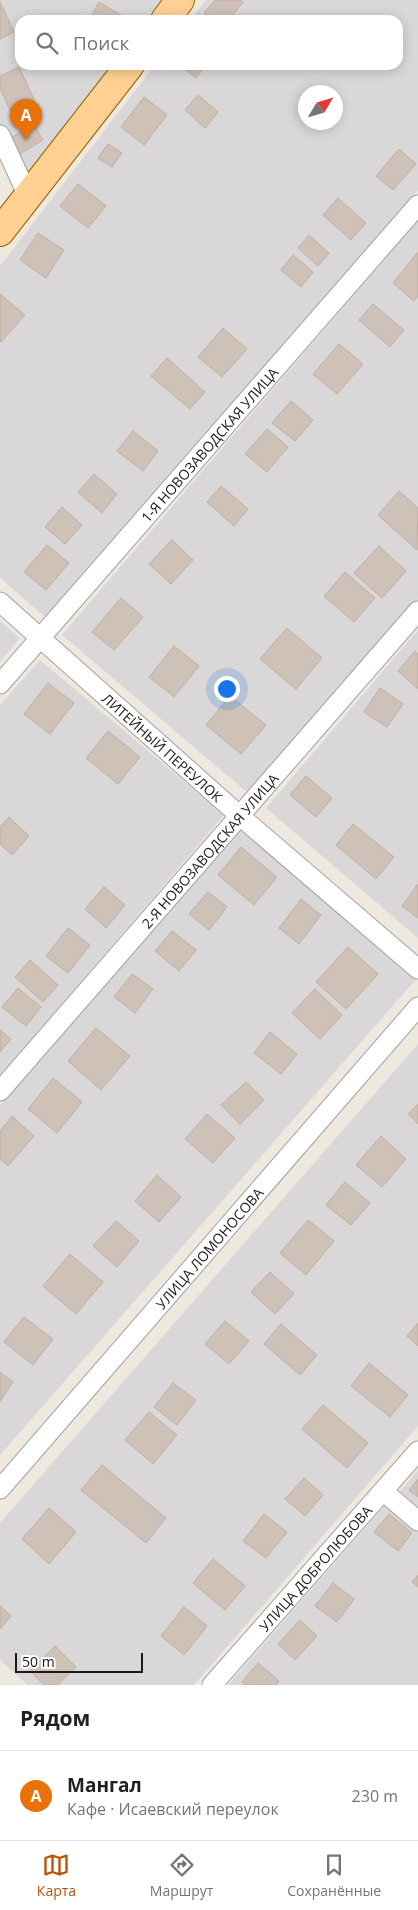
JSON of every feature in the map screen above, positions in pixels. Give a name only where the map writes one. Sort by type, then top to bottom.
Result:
[{"type":"main road","points":[[169,15],[180,0]]},
{"type":"main road","points":[[0,232],[126,70]]},
{"type":"street","points":[[0,135],[28,196]]},
{"type":"street","name":"1-Я НОВОЗАВОДСКАЯ УЛИЦА","points":[[0,684],[418,205]]},
{"type":"street","name":"ЛИТЕЙНЫЙ ПЕРЕУЛОК","points":[[0,602],[240,816],[418,969]]},
{"type":"street","name":"2-Я НОВОЗАВОДСКАЯ УЛИЦА","points":[[0,1091],[418,611]]},
{"type":"street","name":"УЛИЦА ЛОМОНОСОВА","points":[[0,1489],[418,1007]]},
{"type":"street","name":"УЛИЦА ДОБРОЛЮБОВА","points":[[212,1685],[418,1450]]},
{"type":"street","points":[[384,1491],[418,1521]]},
{"type":"shaded area","points":[[0,0],[162,0],[150,15],[15,15],[15,70],[107,70],[23,178],[0,125]]},
{"type":"shaded area","points":[[206,0],[418,0],[418,190],[45,617],[0,578],[0,266],[151,70],[403,70],[403,15],[194,15]]},
{"type":"shaded area","points":[[418,220],[418,599],[248,793],[62,635]]},
{"type":"shaded area","points":[[0,621],[20,638],[0,662]]},
{"type":"shaded area","points":[[418,630],[418,938],[266,808]]},
{"type":"shaded area","points":[[40,660],[224,815],[0,1076],[0,705]]},
{"type":"shaded area","points":[[240,827],[418,977],[0,1455],[0,1105]]},
{"type":"shaded area","points":[[418,1044],[418,1426],[194,1685],[28,1685],[0,1660],[0,1523]]},
{"type":"shaded area","points":[[418,1470],[418,1507],[400,1492]]},
{"type":"shaded area","points":[[388,1502],[418,1528],[418,1685],[228,1685]]},
{"type":"building","points":[[215,0],[240,0],[243,2],[233,15],[207,15],[204,13]]},
{"type":"building","points":[[0,2],[14,32],[0,39]]},
{"type":"building","points":[[99,2],[121,15],[92,15]]},
{"type":"building","points":[[15,69],[20,70],[39,110],[15,121],[0,88],[0,76]]},
{"type":"building","points":[[186,70],[202,70],[196,78]]},
{"type":"building","points":[[198,95],[218,112],[205,128],[185,110]]},
{"type":"building","points":[[144,97],[167,115],[144,145],[121,127]]},
{"type":"building","points":[[33,124],[43,140],[18,155],[8,140]]},
{"type":"building","points":[[108,144],[122,153],[112,167],[98,158]]},
{"type":"building","points":[[399,149],[416,164],[393,190],[376,176]]},
{"type":"building","points":[[78,184],[106,206],[88,228],[60,206]]},
{"type":"building","points":[[338,198],[366,223],[351,240],[323,215]]},
{"type":"building","points":[[38,233],[64,250],[46,278],[20,260]]},
{"type":"building","points":[[309,235],[329,253],[318,266],[298,248]]},
{"type":"building","points":[[418,252],[418,296],[414,301],[393,283]]},
{"type":"building","points":[[293,255],[313,272],[301,287],[281,270]]},
{"type":"building","points":[[0,294],[25,315],[1,342],[0,341]]},
{"type":"building","points":[[373,304],[404,330],[390,347],[359,320]]},
{"type":"building","points":[[223,328],[247,349],[222,377],[198,357]]},
{"type":"building","points":[[339,344],[363,364],[337,394],[313,374]]},
{"type":"building","points":[[167,358],[205,392],[190,409],[151,376]]},
{"type":"building","points":[[291,401],[313,420],[295,441],[272,423]]},
{"type":"building","points":[[267,429],[288,447],[267,472],[245,454]]},
{"type":"building","points":[[133,431],[158,451],[143,471],[117,451]]},
{"type":"building","points":[[94,474],[117,494],[102,513],[78,492]]},
{"type":"building","points":[[221,486],[248,509],[234,526],[207,502]]},
{"type":"building","points":[[399,491],[418,508],[417,550],[378,515]]},
{"type":"building","points":[[62,507],[82,525],[65,544],[45,527]]},
{"type":"building","points":[[172,540],[193,560],[171,584],[149,564]]},
{"type":"building","points":[[47,545],[69,563],[46,590],[24,572]]},
{"type":"building","points":[[379,546],[406,571],[382,598],[354,573]]},
{"type":"building","points":[[345,572],[375,598],[354,622],[324,596]]},
{"type":"building","points":[[121,598],[143,617],[114,650],[92,632]]},
{"type":"building","points":[[287,628],[322,658],[296,689],[260,659]]},
{"type":"building","points":[[174,646],[199,666],[174,697],[149,677]]},
{"type":"building","points":[[415,651],[418,654],[418,689],[398,671]]},
{"type":"building","points":[[48,683],[74,703],[50,734],[24,714]]},
{"type":"building","points":[[380,688],[403,704],[387,727],[364,712]]},
{"type":"building","points":[[230,696],[266,725],[241,754],[206,725]]},
{"type":"building","points":[[108,731],[140,757],[118,784],[86,758]]},
{"type":"building","points":[[306,776],[332,798],[316,817],[290,795]]},
{"type":"building","points":[[9,817],[29,836],[12,855],[0,844],[0,827]]},
{"type":"building","points":[[353,824],[394,857],[376,879],[336,845]]},
{"type":"building","points":[[241,847],[277,877],[254,905],[218,875]]},
{"type":"building","points":[[418,884],[418,918],[402,906]]},
{"type":"building","points":[[104,887],[125,905],[106,928],[85,909]]},
{"type":"building","points":[[208,892],[227,907],[209,930],[189,914]]},
{"type":"building","points":[[301,899],[321,915],[299,944],[279,928]]},
{"type":"building","points":[[68,928],[90,945],[68,973],[46,956]]},
{"type":"building","points":[[172,931],[196,950],[179,971],[155,951]]},
{"type":"building","points":[[348,947],[378,974],[346,1009],[316,982]]},
{"type":"building","points":[[30,960],[58,985],[43,1002],[15,977]]},
{"type":"building","points":[[132,974],[153,989],[135,1013],[114,997]]},
{"type":"building","points":[[18,988],[41,1007],[26,1026],[2,1007]]},
{"type":"building","points":[[315,989],[342,1015],[320,1039],[292,1013]]},
{"type":"building","points":[[96,1028],[130,1056],[101,1090],[68,1061]]},
{"type":"building","points":[[0,1030],[11,1039],[0,1052]]},
{"type":"building","points":[[270,1032],[297,1054],[281,1074],[254,1053]]},
{"type":"building","points":[[53,1078],[82,1102],[57,1133],[28,1109]]},
{"type":"building","points":[[246,1082],[264,1100],[240,1124],[221,1105]]},
{"type":"building","points":[[418,1104],[418,1124],[408,1114]]},
{"type":"building","points":[[207,1114],[235,1138],[213,1163],[185,1139]]},
{"type":"building","points":[[12,1116],[34,1136],[8,1166],[0,1159],[0,1131]]},
{"type":"building","points":[[381,1136],[406,1159],[382,1187],[356,1165]]},
{"type":"building","points":[[157,1175],[181,1197],[159,1222],[135,1201]]},
{"type":"building","points":[[345,1182],[370,1203],[351,1225],[326,1205]]},
{"type":"building","points":[[308,1220],[334,1241],[306,1275],[280,1253]]},
{"type":"building","points":[[116,1221],[139,1241],[117,1267],[93,1246]]},
{"type":"building","points":[[70,1254],[103,1282],[76,1314],[43,1286]]},
{"type":"building","points":[[270,1272],[294,1294],[275,1314],[251,1292]]},
{"type":"building","points":[[24,1317],[53,1339],[33,1365],[4,1342]]},
{"type":"building","points":[[225,1321],[249,1341],[229,1364],[205,1344]]},
{"type":"building","points":[[418,1323],[418,1346],[407,1336]]},
{"type":"building","points":[[281,1324],[317,1355],[300,1375],[264,1344]]},
{"type":"building","points":[[369,1363],[408,1395],[390,1417],[351,1386]]},
{"type":"building","points":[[0,1372],[13,1382],[0,1401]]},
{"type":"building","points":[[173,1383],[196,1400],[177,1425],[154,1407]]},
{"type":"building","points":[[323,1405],[368,1443],[347,1468],[302,1429]]},
{"type":"building","points":[[149,1412],[177,1435],[153,1464],[125,1440]]},
{"type":"building","points":[[102,1465],[166,1518],[146,1543],[81,1490]]},
{"type":"building","points":[[304,1478],[323,1495],[305,1516],[285,1499]]},
{"type":"building","points":[[418,1479],[418,1497],[409,1490]]},
{"type":"building","points":[[49,1508],[76,1532],[49,1564],[22,1539]]},
{"type":"building","points":[[264,1514],[287,1532],[266,1558],[243,1541]]},
{"type":"building","points":[[389,1514],[412,1533],[398,1551],[374,1532]]},
{"type":"building","points":[[213,1559],[245,1586],[225,1610],[193,1583]]},
{"type":"building","points":[[418,1575],[418,1587],[412,1582]]},
{"type":"building","points":[[333,1583],[354,1599],[337,1622],[315,1606]]},
{"type":"building","points":[[0,1606],[11,1616],[0,1629]]},
{"type":"building","points":[[184,1607],[207,1626],[184,1655],[161,1636]]},
{"type":"building","points":[[300,1620],[317,1636],[295,1660],[278,1644]]},
{"type":"building","points":[[55,1646],[76,1667],[58,1685],[44,1685],[30,1671]]},
{"type":"building","points":[[258,1663],[279,1681],[276,1685],[245,1685],[242,1682]]},
{"type":"place","name":"Мангал","points":[[26,140]]}]
